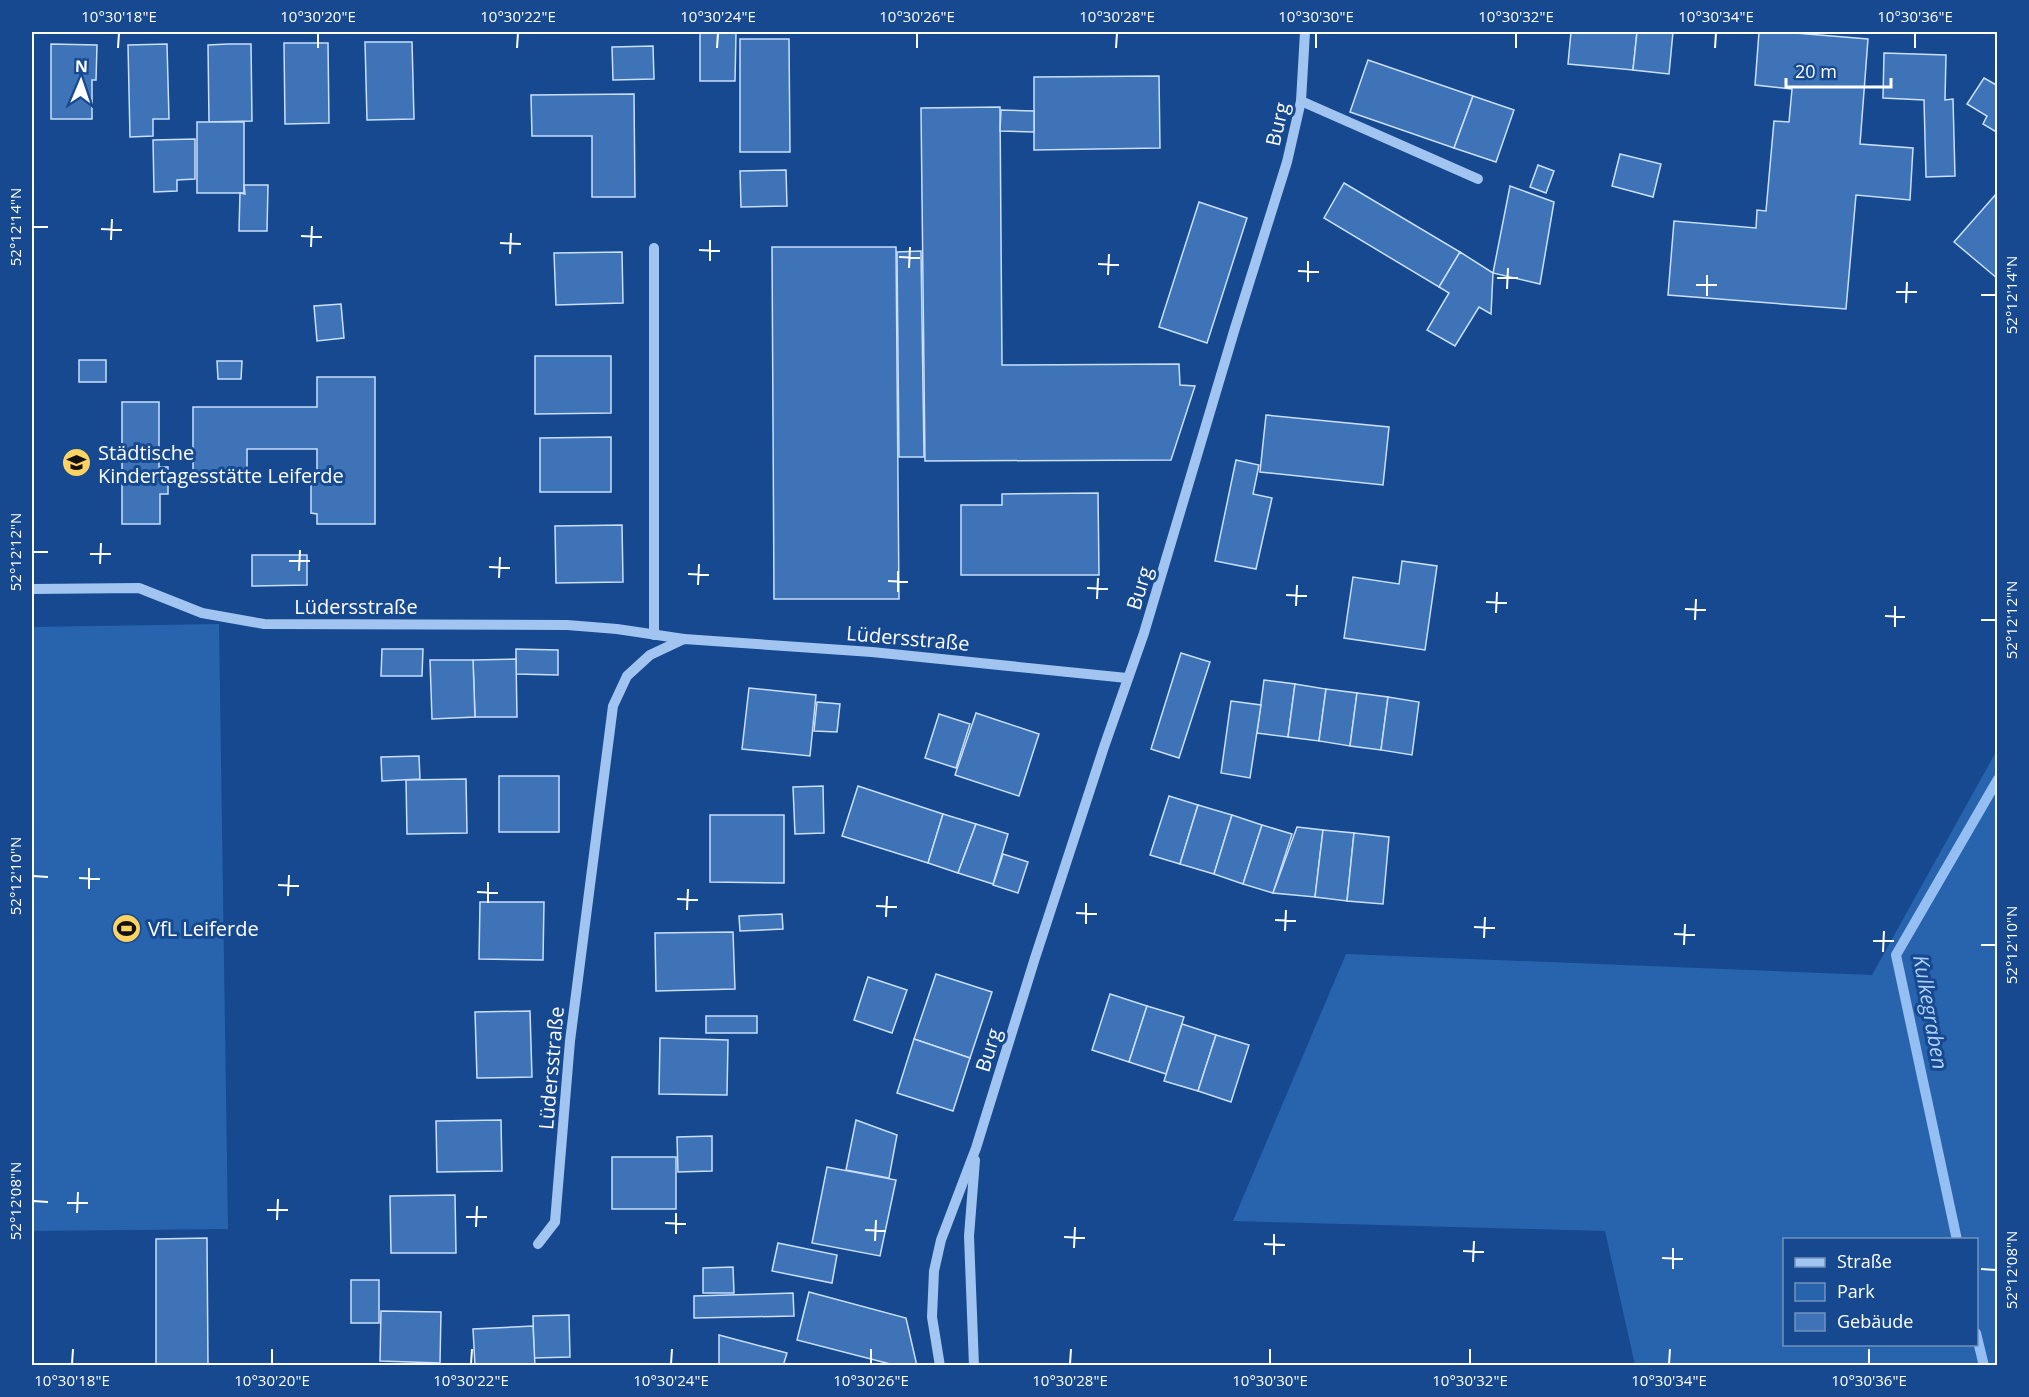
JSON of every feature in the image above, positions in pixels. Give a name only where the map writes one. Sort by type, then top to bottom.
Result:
[{"type":"street","name":"Burg","points":[[940,1365],[932,1317],[933,1271],[941,1240],[976,1148],[1035,958],[1127,678],[1144,633],[1234,328],[1287,162],[1301,101],[1305,32]]},
{"type":"street","points":[[1301,101],[1478,179]]},
{"type":"street","points":[[654,248],[654,635]]},
{"type":"street","name":"Lüdersstraße","points":[[32,589],[140,588],[202,613],[264,624],[567,625],[684,639],[873,652],[1127,678]]},
{"type":"street","name":"Lüdersstraße","points":[[538,1244],[555,1222],[570,1041],[613,706],[627,676],[650,655],[684,639]]},
{"type":"street","name":"Burg","points":[[974,1365],[969,1236],[976,1148]]},
{"type":"green space","name":"VfL Leiferde","points":[[219,624],[228,1229],[32,1231],[32,627]]},
{"type":"green space","points":[[1997,750],[1997,1365],[1635,1365],[1605,1231],[1233,1221],[1346,954],[1872,975]]},
{"type":"building","points":[[700,32],[736,32],[735,81],[700,81]]},
{"type":"building","points":[[1571,32],[1637,32],[1633,70],[1568,64]]},
{"type":"building","points":[[1637,32],[1673,32],[1669,74],[1633,70]]},
{"type":"building","points":[[1759,32],[1868,39],[1860,144],[1913,148],[1910,200],[1856,195],[1846,309],[1668,295],[1674,221],[1756,228],[1757,210],[1766,211],[1774,121],[1789,122],[1792,89],[1755,85]]},
{"type":"building","points":[[740,39],[789,39],[790,152],[740,152]]},
{"type":"building","points":[[365,42],[412,42],[414,119],[367,120]]},
{"type":"building","points":[[284,43],[328,43],[329,123],[285,124]]},
{"type":"building","points":[[51,44],[97,45],[96,80],[92,80],[92,119],[51,119]]},
{"type":"building","points":[[167,44],[169,119],[153,119],[153,136],[130,137],[128,45]]},
{"type":"building","points":[[251,44],[252,121],[209,122],[208,45]]},
{"type":"building","points":[[653,46],[654,79],[613,80],[612,47]]},
{"type":"building","points":[[1884,53],[1946,55],[1945,100],[1953,99],[1955,176],[1926,177],[1924,100],[1883,98]]},
{"type":"building","points":[[1368,60],[1473,96],[1454,148],[1350,112]]},
{"type":"building","points":[[1159,76],[1160,148],[1034,150],[1034,77]]},
{"type":"building","points":[[1984,78],[1998,86],[1998,133],[1983,124],[1987,116],[1967,104]]},
{"type":"building","points":[[634,94],[635,197],[592,197],[592,136],[532,136],[531,95]]},
{"type":"building","points":[[1473,96],[1514,110],[1496,162],[1454,148]]},
{"type":"building","points":[[1000,107],[1002,365],[1179,364],[1180,385],[1195,386],[1171,460],[925,461],[921,108]]},
{"type":"building","points":[[1001,110],[1034,111],[1034,132],[1000,131]]},
{"type":"building","points":[[197,122],[244,122],[244,193],[197,193]]},
{"type":"building","points":[[195,139],[195,179],[177,180],[177,191],[154,192],[153,140]]},
{"type":"building","points":[[1620,154],[1661,164],[1653,197],[1612,186]]},
{"type":"building","points":[[1538,165],[1554,171],[1546,193],[1530,187]]},
{"type":"building","points":[[786,170],[787,206],[741,207],[740,171]]},
{"type":"building","points":[[1344,183],[1460,252],[1439,287],[1324,218]]},
{"type":"building","points":[[244,185],[268,185],[267,231],[239,231],[240,193],[245,194]]},
{"type":"building","points":[[1510,186],[1554,202],[1540,284],[1493,273]]},
{"type":"building","points":[[1998,193],[1998,279],[1954,242]]},
{"type":"building","points":[[1199,202],[1247,218],[1207,343],[1159,327]]},
{"type":"building","points":[[772,247],[896,247],[899,599],[774,599]]},
{"type":"building","points":[[921,251],[924,457],[899,457],[897,252]]},
{"type":"building","points":[[622,252],[623,303],[556,305],[554,253]]},
{"type":"building","points":[[1460,252],[1493,273],[1491,314],[1479,307],[1455,346],[1427,330],[1449,293],[1439,287]]},
{"type":"building","points":[[341,304],[344,338],[317,341],[314,306]]},
{"type":"building","points":[[535,356],[611,356],[611,413],[535,414]]},
{"type":"building","points":[[79,360],[106,360],[106,382],[79,382]]},
{"type":"building","points":[[217,361],[242,361],[241,379],[218,379]]},
{"type":"building","points":[[317,377],[375,377],[375,524],[317,524],[317,514],[311,513],[311,481],[317,481],[317,449],[247,449],[247,474],[193,474],[193,407],[317,407]]},
{"type":"building","points":[[122,402],[159,402],[159,467],[168,467],[168,494],[160,494],[160,524],[122,524]]},
{"type":"building","points":[[1266,415],[1389,427],[1383,485],[1260,472]]},
{"type":"building","points":[[611,437],[611,492],[540,492],[540,438]]},
{"type":"building","points":[[1236,460],[1259,465],[1253,494],[1272,498],[1256,569],[1215,561]]},
{"type":"building","points":[[1098,493],[1099,575],[961,575],[961,505],[1002,505],[1002,494]]},
{"type":"building","points":[[622,525],[623,582],[556,583],[555,526]]},
{"type":"building","points":[[252,555],[307,555],[307,585],[252,586]]},
{"type":"building","points":[[1402,561],[1437,566],[1425,650],[1344,638],[1353,577],[1399,584]]},
{"type":"building","points":[[382,649],[423,649],[422,676],[381,676]]},
{"type":"building","points":[[516,649],[558,650],[558,675],[516,674]]},
{"type":"building","points":[[1181,653],[1210,662],[1179,758],[1151,749]]},
{"type":"building","points":[[516,659],[517,717],[475,717],[473,660]]},
{"type":"building","points":[[430,660],[473,660],[475,717],[432,719]]},
{"type":"building","points":[[1264,680],[1295,684],[1288,737],[1257,733]]},
{"type":"building","points":[[1295,684],[1326,689],[1319,741],[1288,737]]},
{"type":"building","points":[[749,688],[816,695],[810,756],[742,749]]},
{"type":"building","points":[[1326,689],[1357,693],[1350,746],[1319,741]]},
{"type":"building","points":[[1357,693],[1388,697],[1381,750],[1350,746]]},
{"type":"building","points":[[1388,697],[1419,702],[1412,755],[1381,750]]},
{"type":"building","points":[[1231,701],[1261,705],[1250,778],[1221,773]]},
{"type":"building","points":[[817,702],[840,704],[837,732],[814,731]]},
{"type":"building","points":[[976,713],[1039,734],[1019,796],[955,775]]},
{"type":"building","points":[[939,714],[970,724],[956,768],[925,758]]},
{"type":"building","points":[[419,756],[420,779],[382,781],[381,757]]},
{"type":"building","points":[[499,776],[559,776],[559,832],[499,832]]},
{"type":"building","points":[[466,779],[467,833],[407,834],[406,780]]},
{"type":"building","points":[[823,786],[824,833],[795,834],[793,787]]},
{"type":"building","points":[[858,786],[943,814],[928,863],[842,836]]},
{"type":"building","points":[[1169,796],[1198,805],[1180,864],[1150,855]]},
{"type":"building","points":[[1198,805],[1232,815],[1214,874],[1180,864]]},
{"type":"building","points":[[943,814],[976,824],[958,873],[928,863]]},
{"type":"building","points":[[710,815],[784,815],[784,883],[710,882]]},
{"type":"building","points":[[1232,815],[1262,825],[1243,884],[1214,874]]},
{"type":"building","points":[[976,824],[1008,834],[993,884],[958,873]]},
{"type":"building","points":[[1262,825],[1292,834],[1273,893],[1243,884]]},
{"type":"building","points":[[1297,827],[1323,830],[1315,897],[1273,893]]},
{"type":"building","points":[[1323,830],[1354,833],[1347,901],[1315,897]]},
{"type":"building","points":[[1354,833],[1389,837],[1383,904],[1347,901]]},
{"type":"building","points":[[1003,854],[1028,862],[1018,893],[993,885]]},
{"type":"building","points":[[480,902],[544,902],[543,960],[479,959]]},
{"type":"building","points":[[782,914],[783,929],[740,931],[739,916]]},
{"type":"building","points":[[733,932],[735,989],[656,991],[655,933]]},
{"type":"building","points":[[936,974],[992,992],[970,1058],[914,1039]]},
{"type":"building","points":[[868,977],[907,990],[892,1033],[854,1020]]},
{"type":"building","points":[[1110,994],[1147,1006],[1129,1062],[1092,1050]]},
{"type":"building","points":[[1147,1006],[1184,1017],[1166,1074],[1129,1062]]},
{"type":"building","points":[[530,1011],[532,1077],[477,1078],[475,1012]]},
{"type":"building","points":[[706,1016],[757,1016],[757,1033],[706,1033]]},
{"type":"building","points":[[1182,1024],[1216,1035],[1198,1091],[1164,1081]]},
{"type":"building","points":[[1216,1035],[1249,1045],[1231,1102],[1198,1091]]},
{"type":"building","points":[[660,1038],[728,1040],[727,1095],[659,1094]]},
{"type":"building","points":[[914,1039],[970,1058],[953,1111],[897,1093]]},
{"type":"building","points":[[501,1120],[502,1171],[437,1172],[436,1121]]},
{"type":"building","points":[[856,1120],[897,1135],[889,1178],[846,1170]]},
{"type":"building","points":[[712,1136],[712,1171],[678,1172],[677,1137]]},
{"type":"building","points":[[612,1157],[676,1157],[676,1209],[612,1209]]},
{"type":"building","points":[[827,1167],[896,1180],[880,1256],[812,1243]]},
{"type":"building","points":[[455,1195],[456,1253],[391,1253],[390,1196]]},
{"type":"building","points":[[207,1238],[208,1366],[156,1366],[156,1239]]},
{"type":"building","points":[[778,1243],[837,1255],[832,1283],[772,1271]]},
{"type":"building","points":[[733,1267],[734,1293],[703,1293],[703,1268]]},
{"type":"building","points":[[351,1280],[379,1280],[379,1323],[351,1323]]},
{"type":"building","points":[[809,1292],[906,1318],[917,1366],[898,1366],[797,1340]]},
{"type":"building","points":[[793,1293],[794,1316],[694,1318],[694,1296]]},
{"type":"building","points":[[381,1311],[441,1312],[440,1363],[380,1361]]},
{"type":"building","points":[[569,1315],[570,1357],[534,1358],[533,1316]]},
{"type":"building","points":[[533,1326],[535,1366],[475,1366],[473,1329]]},
{"type":"building","points":[[719,1335],[787,1353],[783,1366],[719,1366]]},
{"type":"waterway","name":"Kulkegraben","points":[[1957,1238],[1896,955],[1998,779]]},
{"type":"waterway","name":"Kulkegraben","points":[[1978,1341],[1984,1366]]},
{"type":"place","name":"Städtische Kindertagesstätte Leiferde","points":[[77,463]]},
{"type":"place","name":"VfL Leiferde","points":[[127,928]]}]
